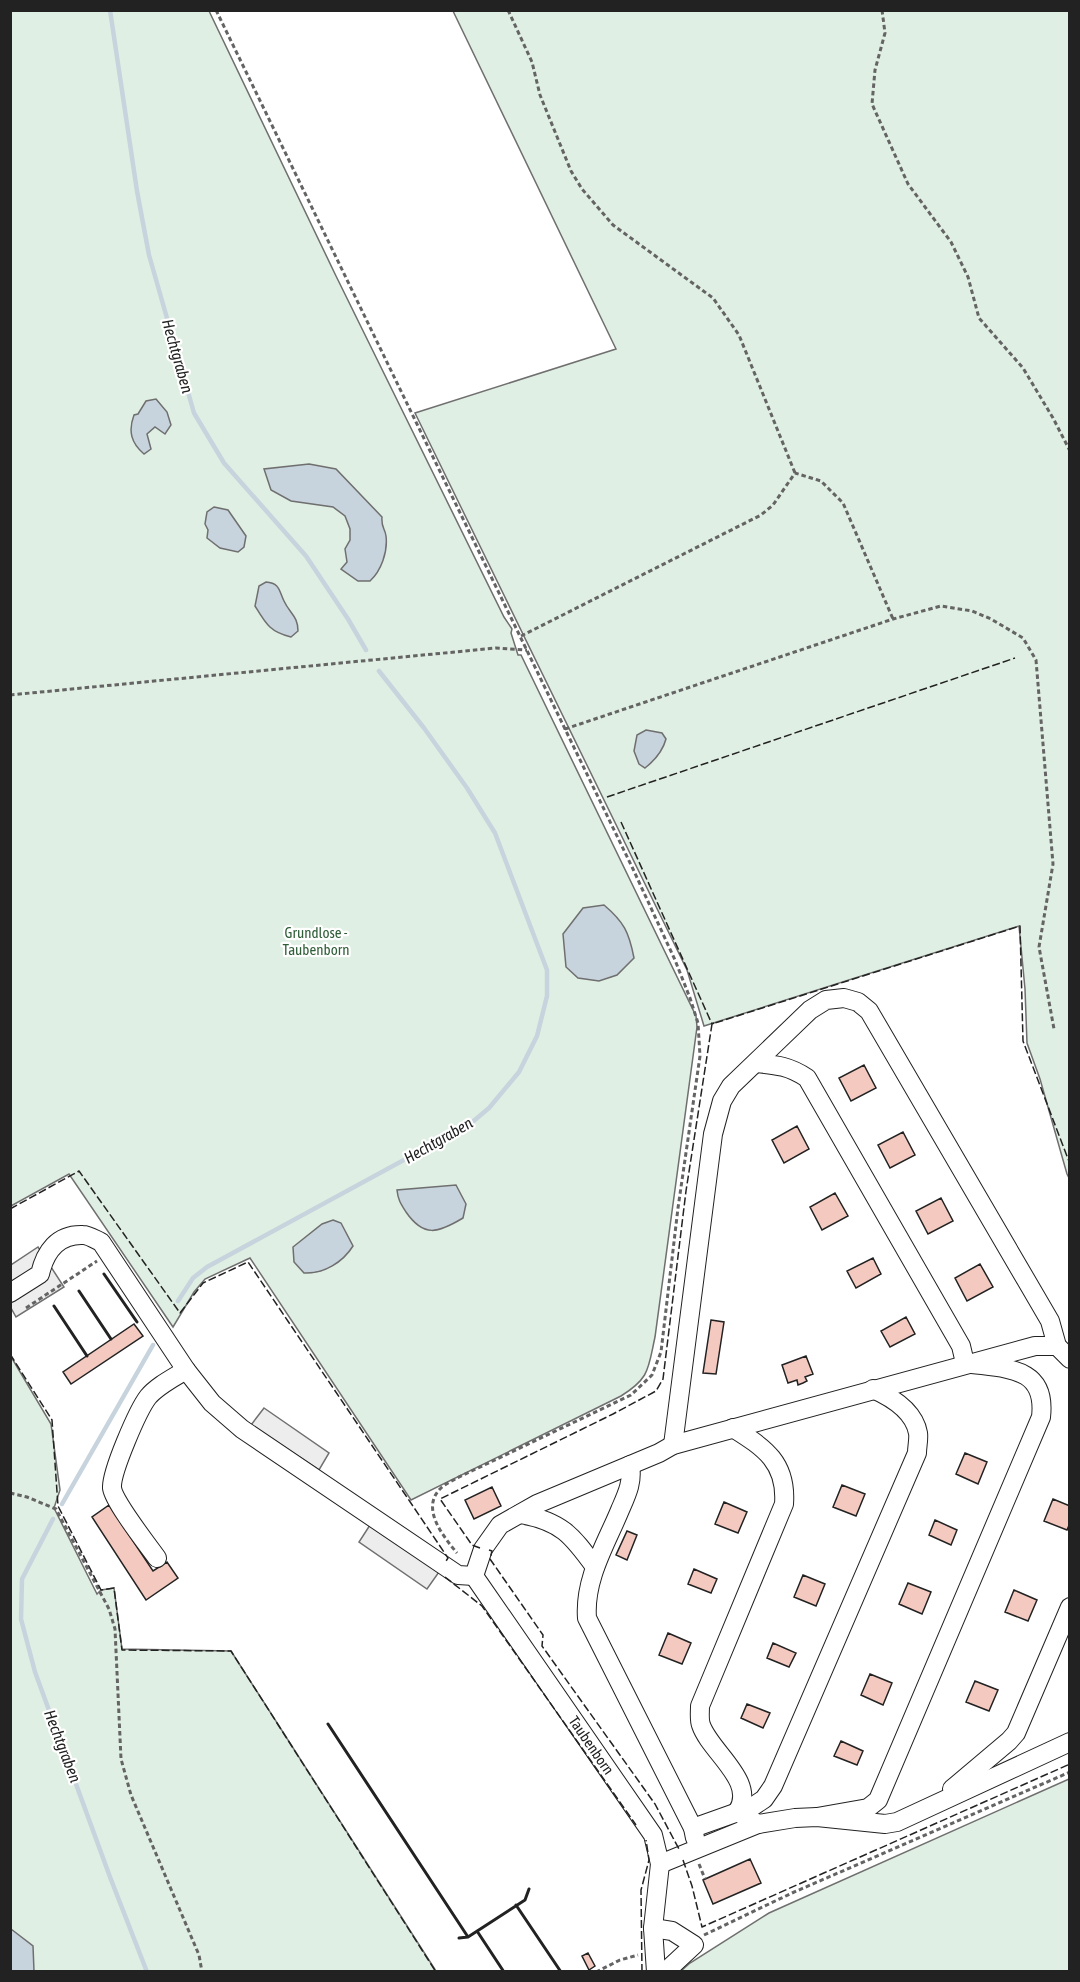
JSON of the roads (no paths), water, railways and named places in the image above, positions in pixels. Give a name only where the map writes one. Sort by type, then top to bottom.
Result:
[{"type":"lane","points":[[673,1444],[713,1134],[722,1101],[731,1086],[810,1010],[826,1000],[844,998],[858,1002],[869,1011],[1050,1321],[1063,1353]]},
{"type":"lane","points":[[756,1063],[780,1065],[807,1078],[961,1346],[965,1363]]},
{"type":"lane","points":[[10,1293],[40,1274],[48,1251],[69,1237],[85,1235],[101,1242],[186,1370],[212,1403],[242,1429],[458,1575],[474,1576],[483,1549],[491,1535],[501,1525],[537,1504],[630,1465],[673,1444],[965,1363],[1035,1346],[1063,1353]]},
{"type":"lane","points":[[660,1864],[758,1824],[868,1808],[878,1800],[1041,1418],[1041,1395],[1032,1379],[1025,1374],[965,1363]]},
{"type":"lane","points":[[157,1558],[112,1488],[115,1471],[138,1414],[148,1397],[186,1370]]},
{"type":"lane","points":[[693,1828],[752,1807],[764,1799],[773,1786],[917,1453],[918,1432],[912,1420],[900,1404],[873,1389]]},
{"type":"lane","points":[[732,1428],[767,1452],[786,1487],[784,1504],[699,1706],[700,1723],[705,1733],[734,1772],[740,1785],[742,1805],[737,1812]]},
{"type":"lane","points":[[630,1465],[631,1485],[595,1567],[586,1603],[587,1618],[693,1828],[696,1849]]},
{"type":"lane","points":[[520,1514],[550,1521],[568,1532],[595,1567]]},
{"type":"lane","name":"Taubenborn","points":[[474,1576],[653,1835],[660,1864],[653,1928],[656,1971]]},
{"type":"lane","points":[[932,1806],[1016,1733],[1070,1607]]},
{"type":"lane","points":[[817,1817],[885,1824],[897,1822],[1070,1742]]},
{"type":"lane","points":[[737,1812],[758,1824]]},
{"type":"lane","points":[[653,1928],[672,1931],[694,1945],[665,1971]]},
{"type":"waterway","name":"Hechtgraben","points":[[110,10],[149,255],[194,413],[224,463],[306,556],[366,650]]},
{"type":"waterway","name":"Hechtgraben","points":[[178,1301],[193,1278],[207,1267],[470,1124],[489,1108],[519,1072],[537,1036],[547,996],[547,970],[495,833],[467,788],[379,671]]},
{"type":"waterway","points":[[62,1504],[153,1345]]},
{"type":"waterway","name":"Hechtgraben","points":[[53,1519],[22,1579],[21,1619],[35,1672],[147,1972]]},
{"type":"park label","name":"Grundlose - Taubenborn","points":[[316,942]]}]
